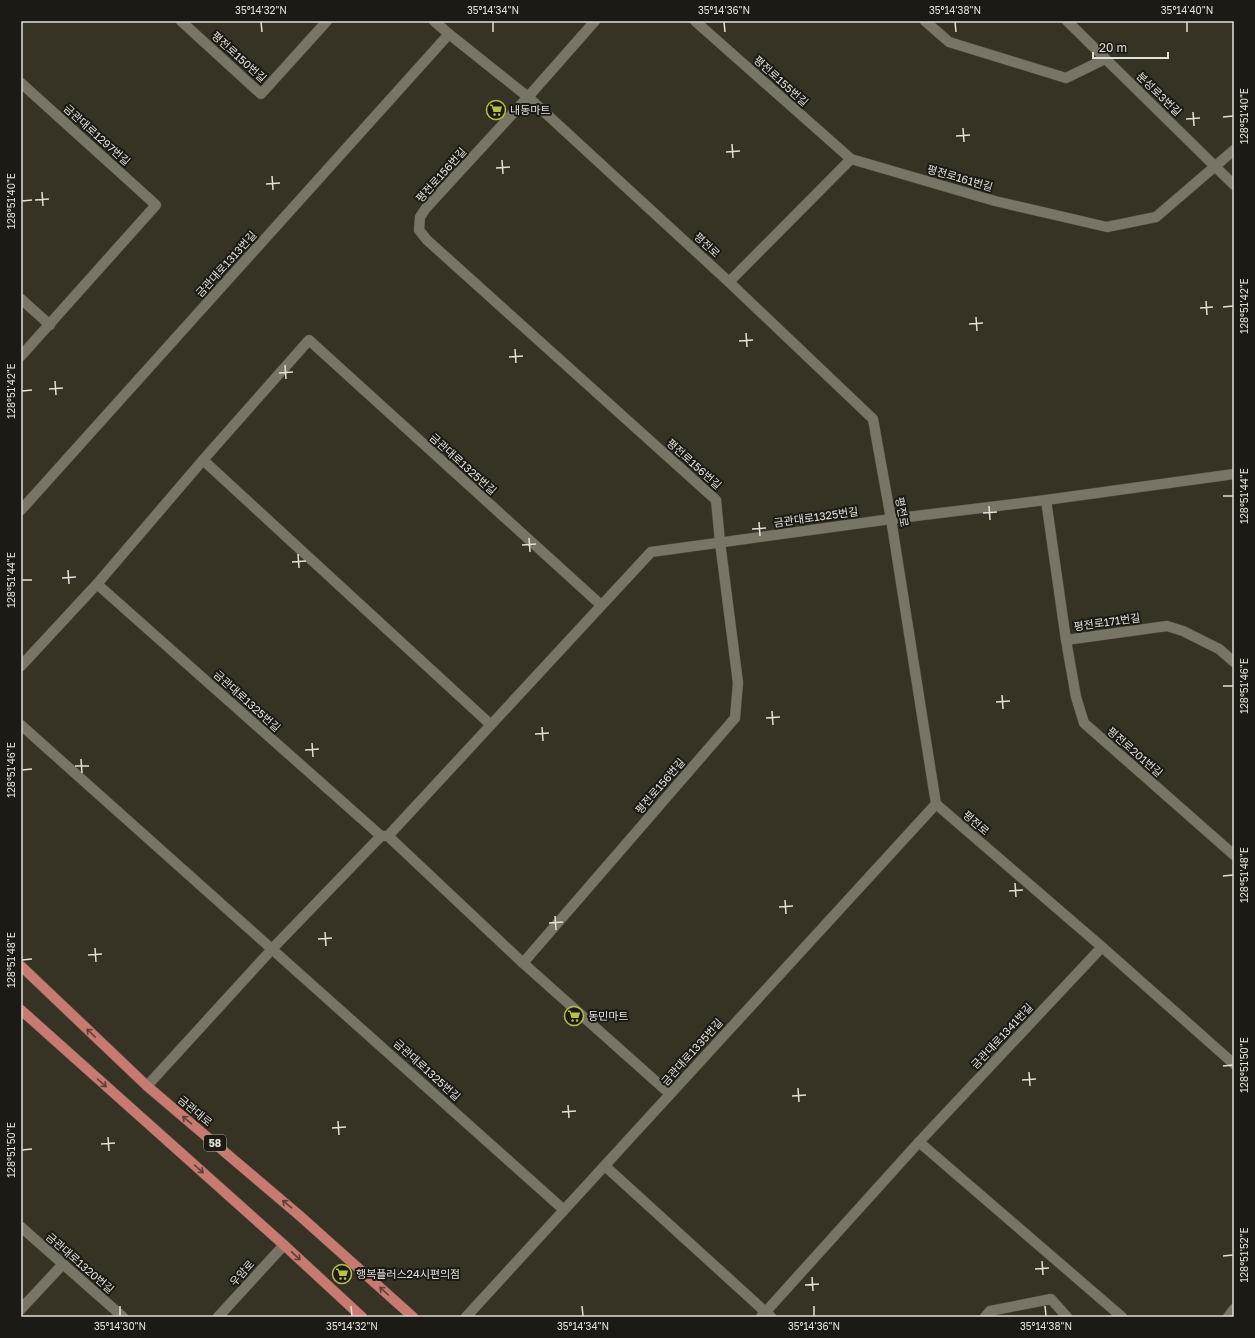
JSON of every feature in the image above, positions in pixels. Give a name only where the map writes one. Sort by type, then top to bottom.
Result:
[{"type":"main road","name":"금관대로","points":[[21,966],[147,1086],[300,1216],[413,1317]]},
{"type":"main road","points":[[21,1010],[284,1244],[362,1317]]},
{"type":"street","name":"평전로150번길","points":[[181,21],[261,94],[327,21]]},
{"type":"street","name":"평전로","points":[[434,21],[528,97],[730,282],[873,419],[891,519],[936,804],[1234,1064]]},
{"type":"street","points":[[528,97],[595,21]]},
{"type":"street","name":"평전로155번길","points":[[695,21],[851,159]]},
{"type":"street","points":[[925,21],[949,42],[1066,78],[1105,59]]},
{"type":"street","name":"분성로3번길","points":[[1067,21],[1234,185]]},
{"type":"street","name":"금관대로1313번길","points":[[21,510],[449,34]]},
{"type":"street","name":"금관대로1297번길","points":[[21,83],[156,205],[50,325]]},
{"type":"street","name":"평전로156번길","points":[[523,963],[735,718],[738,683],[716,500],[427,240],[419,230],[420,217],[426,208],[528,97]]},
{"type":"street","name":"평전로161번길","points":[[851,159],[995,201],[1107,227],[1156,216],[1234,150]]},
{"type":"street","points":[[730,282],[851,159]]},
{"type":"street","points":[[21,299],[50,325],[21,356]]},
{"type":"street","name":"금관대로1325번길","points":[[203,460],[309,340],[601,605]]},
{"type":"street","points":[[21,666],[97,584],[203,460],[490,724]]},
{"type":"street","points":[[891,519],[1046,500],[1234,474]]},
{"type":"street","name":"평전로171번길","points":[[1046,500],[1066,640],[1167,626],[1183,631],[1219,649],[1234,662]]},
{"type":"street","name":"금관대로1325번길","points":[[147,1086],[273,948],[384,836],[651,552],[891,519]]},
{"type":"street","name":"금관대로1325번길","points":[[97,584],[384,836],[670,1094]]},
{"type":"street","name":"평전로201번길","points":[[1066,640],[1076,697],[1084,723],[1234,855]]},
{"type":"street","name":"금관대로1325번길","points":[[21,725],[273,948],[564,1210]]},
{"type":"street","name":"금관대로1335번길","points":[[466,1317],[936,804]]},
{"type":"street","name":"금관대로1341번길","points":[[766,1315],[920,1142],[1102,948]]},
{"type":"street","points":[[920,1142],[1117,1316]]},
{"type":"street","points":[[605,1166],[766,1315]]},
{"type":"street","name":"금관대로1320번길","points":[[21,1227],[123,1317]]},
{"type":"street","name":"우암로","points":[[218,1317],[284,1244]]},
{"type":"street","points":[[21,1309],[63,1264]]},
{"type":"street","points":[[985,1317],[990,1311],[1051,1299],[1067,1317]]},
{"type":"street","points":[[1228,1317],[1234,1309]]},
{"type":"place","name":"내동마트","points":[[496,110]]},
{"type":"place","name":"동민마트","points":[[574,1016]]},
{"type":"place","name":"행복플러스24시편의점","points":[[342,1274]]}]
